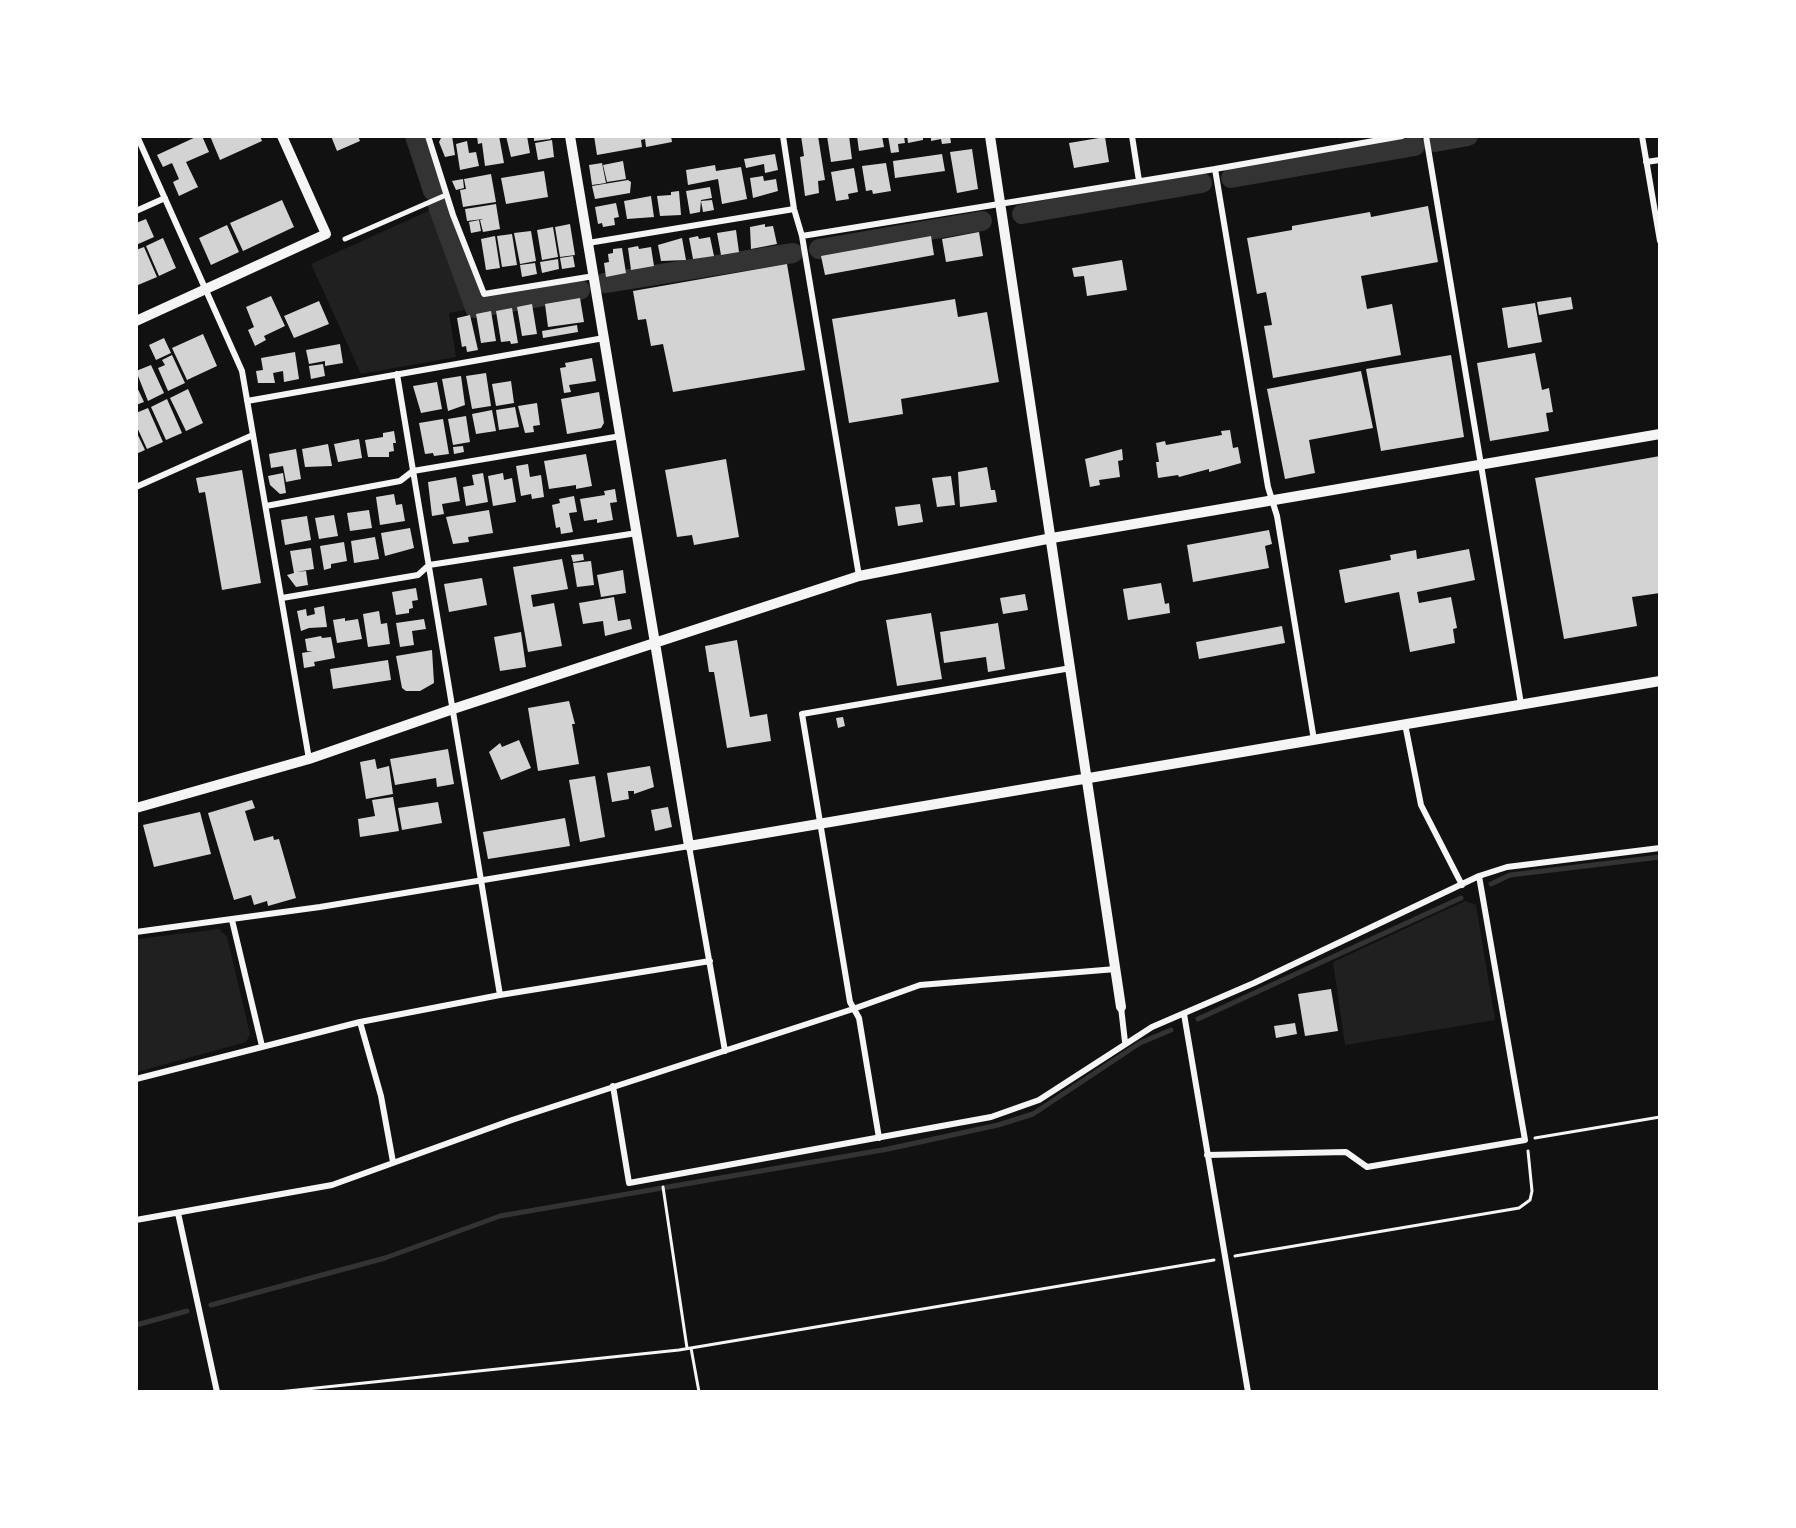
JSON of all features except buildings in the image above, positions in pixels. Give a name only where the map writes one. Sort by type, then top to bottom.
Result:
[{"type":"street","points":[[137,136],[242,371],[309,759]]},
{"type":"street","points":[[136,321],[326,234],[282,136]]},
{"type":"street","points":[[428,136],[446,195],[484,294],[594,276]]},
{"type":"street","points":[[570,136],[725,1050]]},
{"type":"street","points":[[783,136],[859,576]]},
{"type":"street","points":[[990,136],[1052,538],[1125,1042]]},
{"type":"street","points":[[1132,136],[1139,181]]},
{"type":"street","points":[[802,236],[1402,136]]},
{"type":"street","points":[[1426,136],[1521,704]]},
{"type":"street","points":[[1642,136],[1659,241]]},
{"type":"street","points":[[1646,162],[1659,160]]},
{"type":"street","points":[[1215,168],[1314,740]]},
{"type":"street","points":[[345,239],[446,195]]},
{"type":"street","points":[[136,211],[165,198]]},
{"type":"street","points":[[588,243],[794,209]]},
{"type":"street","points":[[247,401],[605,338]]},
{"type":"street","points":[[397,374],[500,995]]},
{"type":"street","points":[[136,808],[309,759],[453,709],[859,576],[1052,538],[1659,434]]},
{"type":"street","points":[[136,487],[253,435]]},
{"type":"street","points":[[266,506],[400,481],[413,471],[621,436]]},
{"type":"street","points":[[282,598],[418,575],[429,566],[638,533]]},
{"type":"street","points":[[879,1138],[859,1018],[850,1002],[802,714],[1071,668]]},
{"type":"street","points":[[136,932],[232,920],[689,846],[1659,681]]},
{"type":"street","points":[[1405,724],[1421,805],[1462,885]]},
{"type":"street","points":[[613,1086],[629,1183],[991,1117],[1039,1100],[1125,1042],[1152,1027],[1479,876],[1507,867],[1659,848]]},
{"type":"street","points":[[1208,1155],[1346,1152],[1367,1167],[1525,1140],[1479,876]]},
{"type":"street","points":[[232,920],[262,1046]]},
{"type":"street","points":[[136,1079],[360,1022],[500,995],[710,961]]},
{"type":"street","points":[[136,1220],[332,1185],[613,1086],[853,1009],[920,985],[1116,969]]},
{"type":"street","points":[[1184,1014],[1248,1392]]},
{"type":"street","points":[[360,1022],[381,1096],[393,1162]]},
{"type":"street","points":[[178,1213],[217,1392]]},
{"type":"path","points":[[278,1392],[689,1348],[1518,1208],[1530,1200],[1532,1191],[1525,1140],[1659,1117]]},
{"type":"path","points":[[665,1197],[689,1348],[699,1392]]},
{"type":"shaded area","points":[[435,208],[471,309],[449,313],[456,357],[361,374],[311,264]]},
{"type":"shaded area","points":[[1465,901],[1476,905],[1495,1020],[1345,1045],[1333,962]]},
{"type":"shaded area","points":[[219,929],[227,937],[250,1034],[246,1042],[137,1072],[137,939]]},
{"type":"waterway","points":[[415,136],[433,191]]},
{"type":"waterway","points":[[1435,142],[1468,136]]},
{"type":"waterway","points":[[1231,178],[1415,146]]},
{"type":"waterway","points":[[1022,214],[1202,183]]},
{"type":"waterway","points":[[438,206],[475,308],[580,290]]},
{"type":"waterway","points":[[819,249],[982,221]]},
{"type":"waterway","points":[[605,283],[793,253]]},
{"type":"waterway","points":[[1491,884],[1510,875],[1660,857]]},
{"type":"waterway","points":[[1198,1019],[1461,898]]},
{"type":"waterway","points":[[211,1305],[385,1258],[500,1216],[888,1149],[998,1125],[1033,1114],[1140,1043],[1171,1030]]},
{"type":"waterway","points":[[136,1325],[187,1311]]}]
